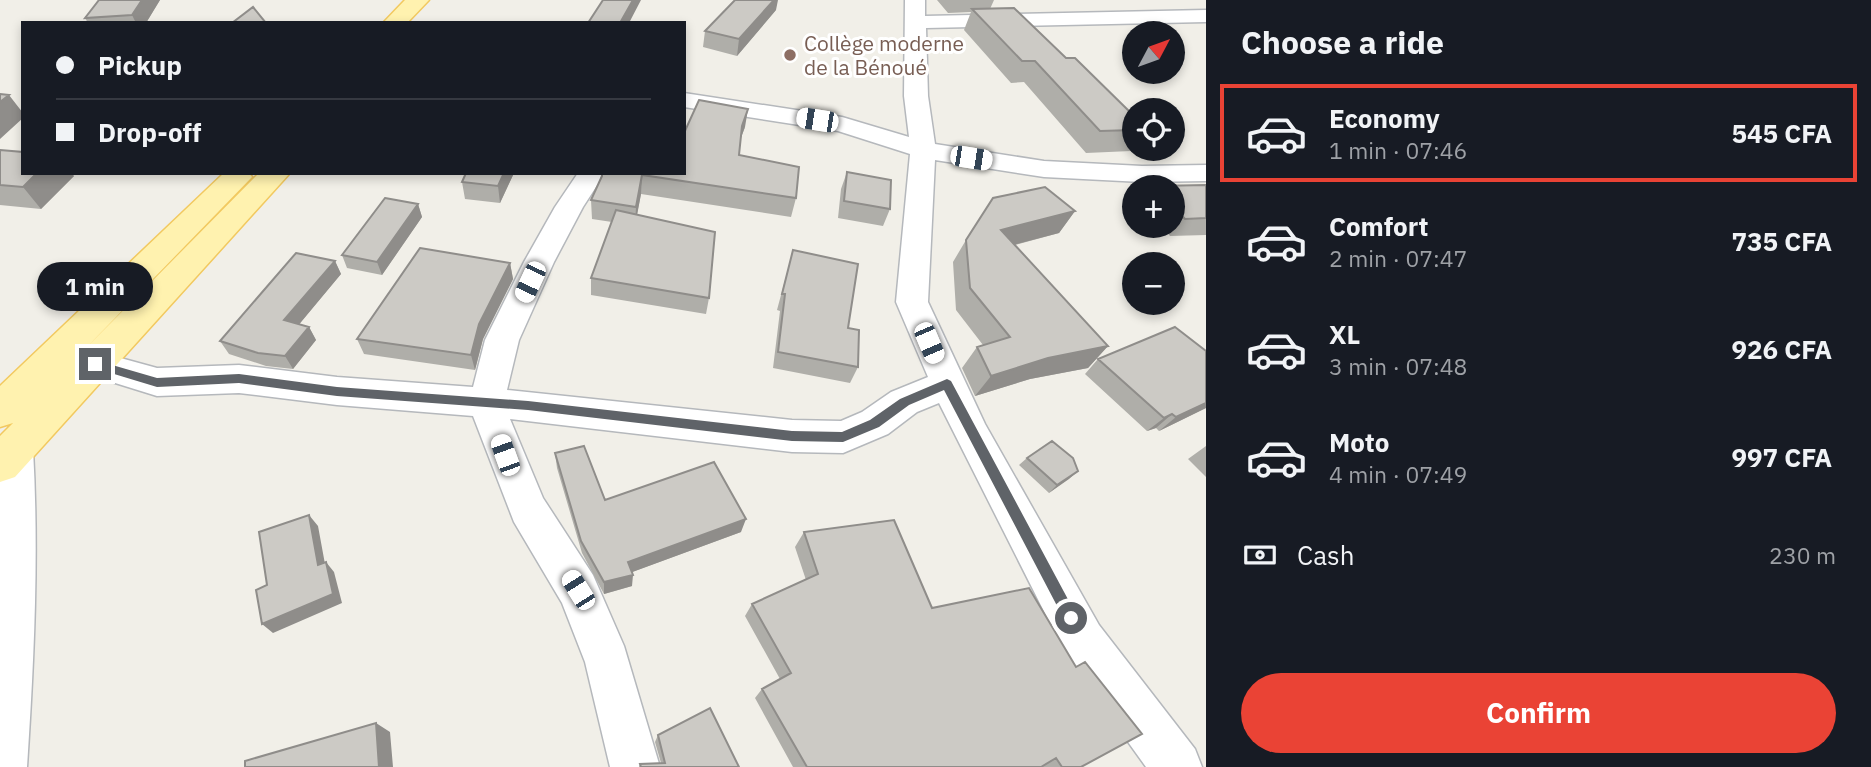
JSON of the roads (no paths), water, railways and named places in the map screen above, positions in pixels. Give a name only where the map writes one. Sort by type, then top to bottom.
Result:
[{"type":"main road","points":[[399,21],[425,10]]},
{"type":"main road","points":[[5,441],[95,364],[254,178]]},
{"type":"main road","points":[[5,441],[254,178]]},
{"type":"street","points":[[1177,767],[1083,641],[947,384],[912,302],[923,150],[916,96],[915,11],[1206,16]]},
{"type":"street","points":[[686,100],[842,124],[923,150],[1044,169],[1142,174],[1206,173]]},
{"type":"street","points":[[591,175],[569,207],[539,262],[502,340],[486,404],[528,509],[578,590],[608,662],[635,767]]},
{"type":"street","points":[[95,364],[157,382],[239,379],[337,391],[528,406],[792,436],[843,437],[874,423],[904,402],[947,384]]},
{"type":"street","points":[[2,767],[12,639],[16,490],[5,441]]},
{"type":"place","name":"Collège moderne de la Bénoué","points":[[790,55]]}]
